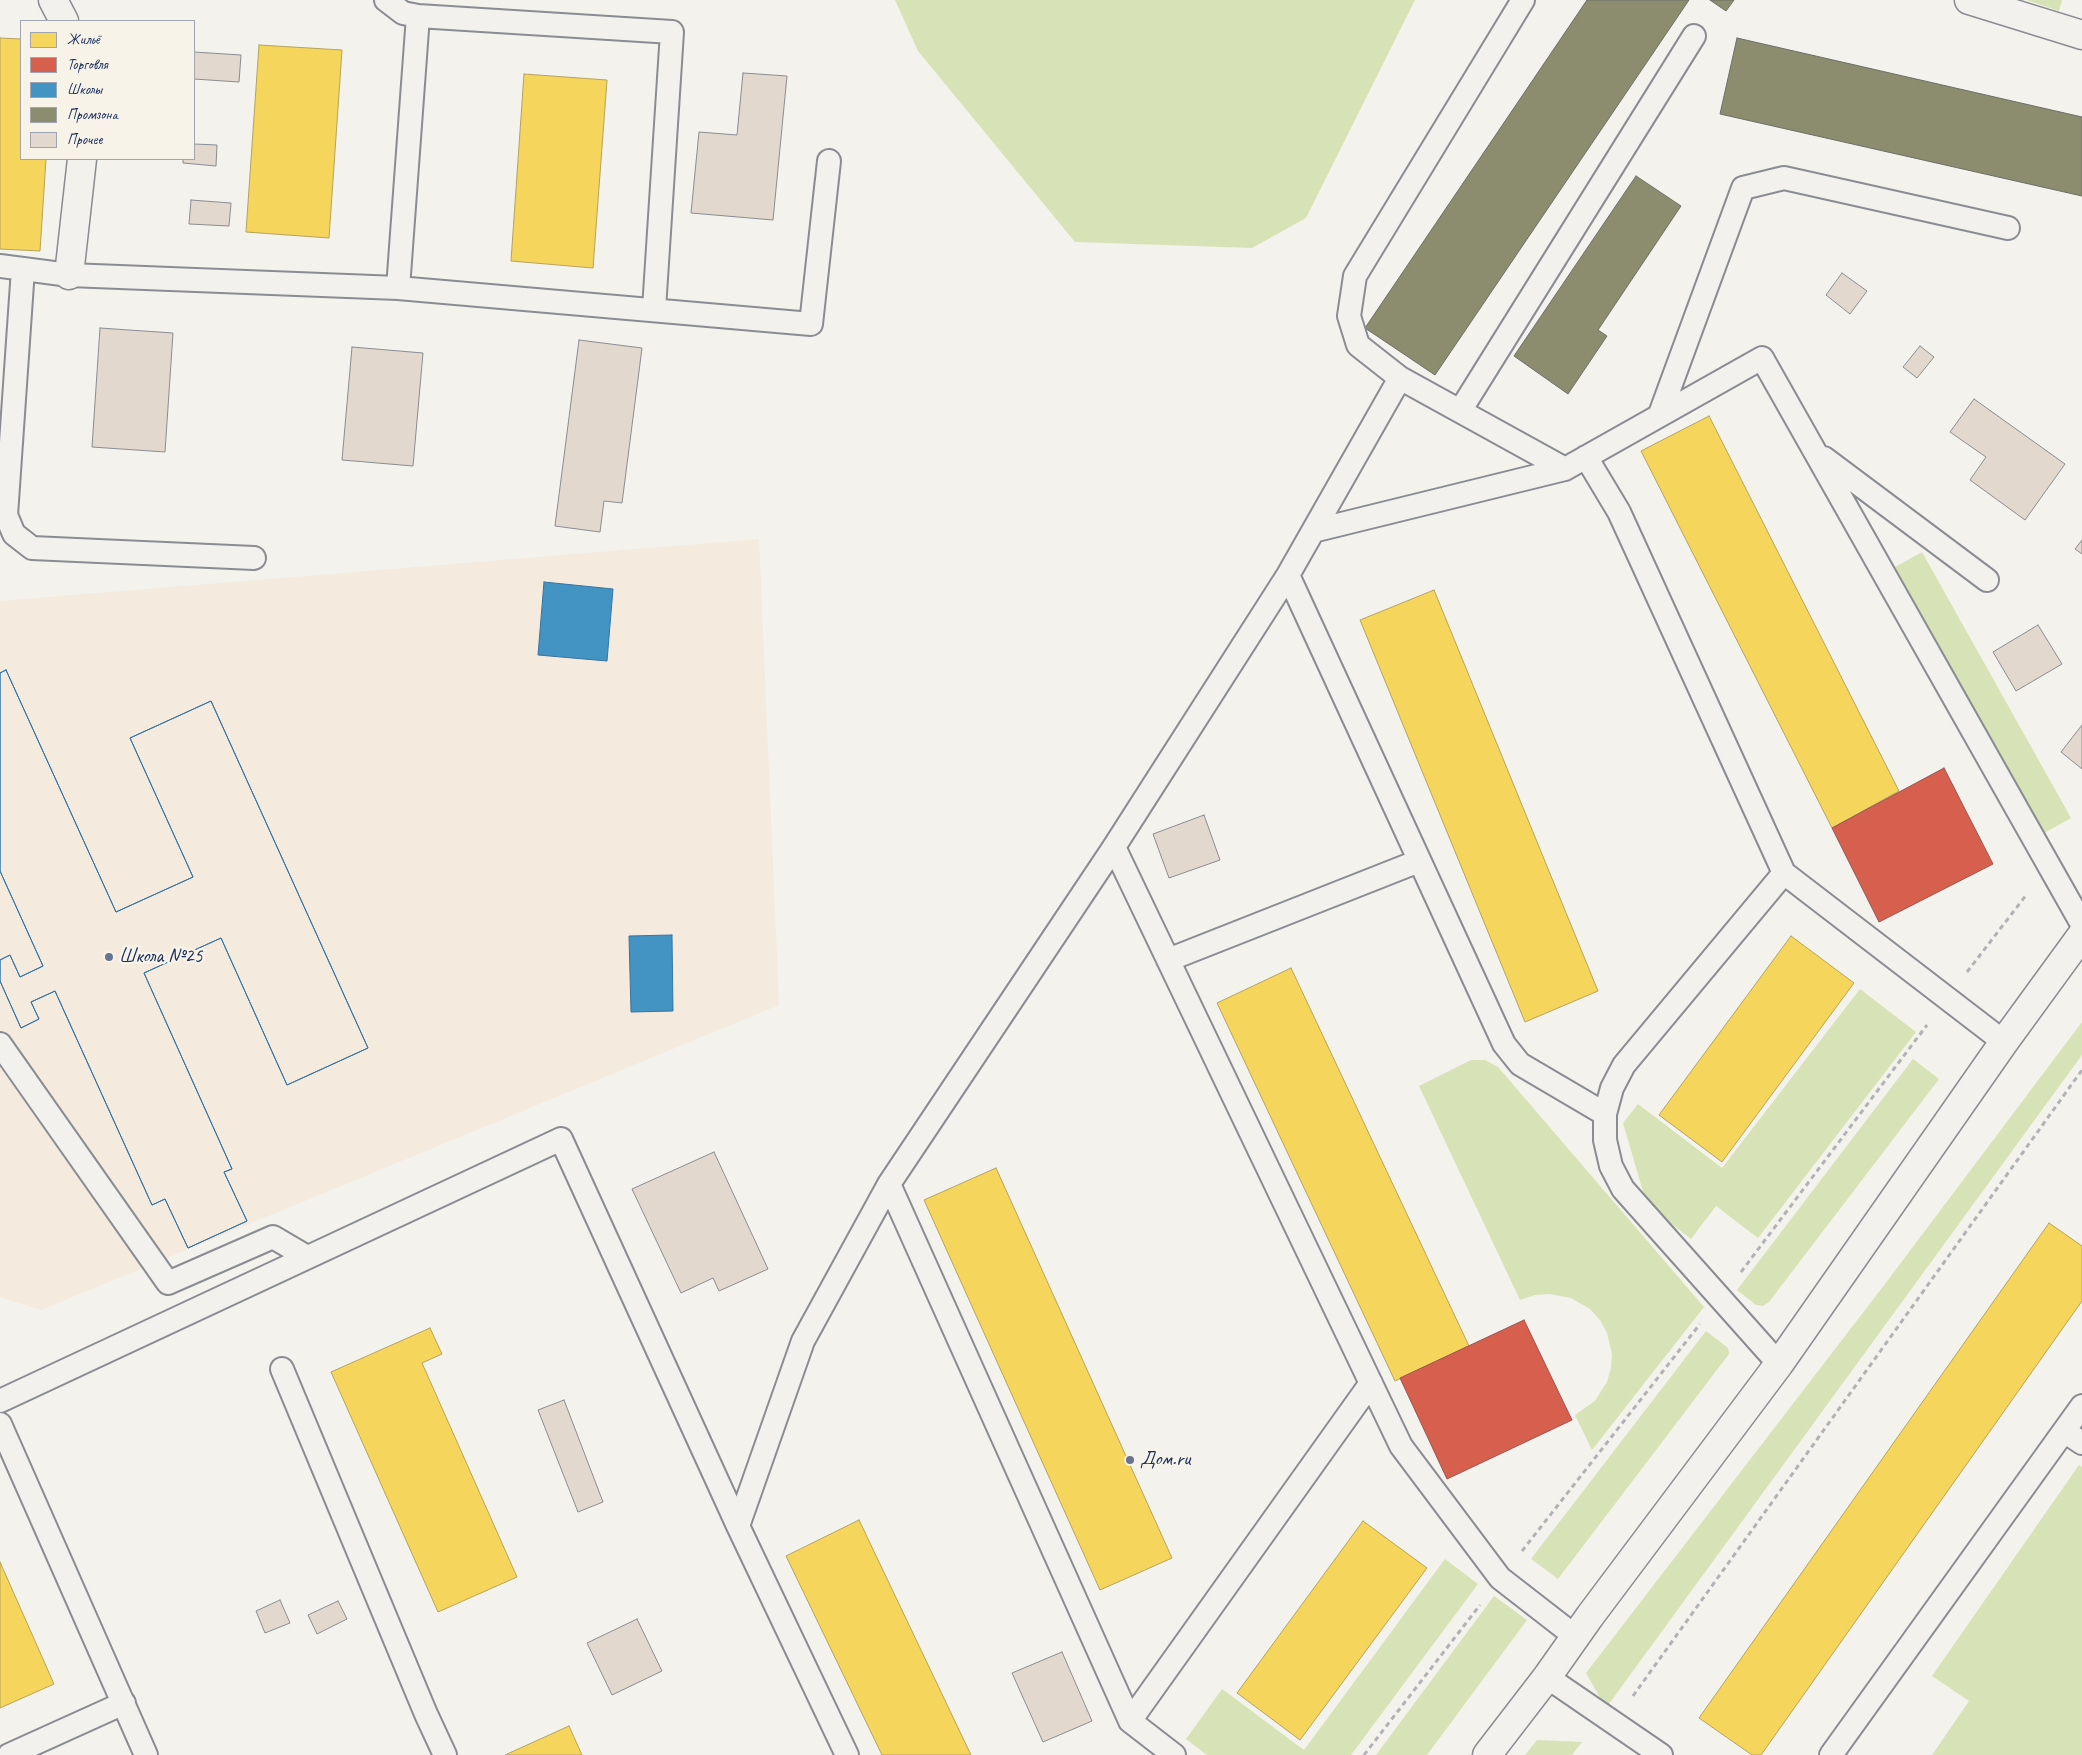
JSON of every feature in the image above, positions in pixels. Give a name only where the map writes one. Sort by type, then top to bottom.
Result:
[{"type":"street","points":[[53,0],[63,20]]},
{"type":"street","points":[[1969,0],[2082,35]]},
{"type":"street","points":[[69,275],[82,160]]},
{"type":"street","points":[[1487,1755],[1779,1364],[2004,1042],[2082,935]]},
{"type":"lane","points":[[386,0],[403,14],[418,16],[672,32],[654,309]]},
{"type":"lane","points":[[1523,0],[1355,276],[1349,316],[1358,345],[1400,378],[1565,469]]},
{"type":"lane","points":[[398,288],[418,16]]},
{"type":"lane","points":[[1460,411],[1694,36]]},
{"type":"lane","points":[[0,266],[69,275],[398,288],[811,324],[829,161]]},
{"type":"lane","points":[[1660,414],[1743,188],[1784,178],[2008,228]]},
{"type":"lane","points":[[23,269],[6,516],[14,534],[32,548],[254,558]]},
{"type":"lane","points":[[1313,531],[1565,469],[1762,358],[2082,924]]},
{"type":"lane","points":[[738,1526],[803,1341],[889,1184],[1114,847],[1288,575],[1400,378]]},
{"type":"lane","points":[[1817,453],[1987,580]]},
{"type":"lane","points":[[1586,457],[1619,512],[1784,873],[2004,1042]]},
{"type":"lane","points":[[1288,575],[1504,1044],[1520,1064],[1605,1114]]},
{"type":"lane","points":[[1114,847],[1400,1446],[1500,1578],[1576,1637]]},
{"type":"lane","points":[[1168,960],[1420,861]]},
{"type":"lane","points":[[1779,1364],[1623,1188],[1611,1166],[1605,1140],[1605,1114],[1612,1088],[1624,1066],[1784,873]]},
{"type":"lane","points":[[0,1044],[168,1283],[273,1237],[307,1257]]},
{"type":"lane","points":[[0,1400],[561,1139],[738,1526],[847,1755]]},
{"type":"lane","points":[[889,1184],[1130,1721],[1174,1755]]},
{"type":"lane","points":[[282,1369],[422,1705],[445,1755]]},
{"type":"lane","points":[[1130,1721],[1371,1383]]},
{"type":"lane","points":[[1831,1755],[2073,1437],[2082,1406]]},
{"type":"lane","points":[[0,1424],[146,1755]]},
{"type":"lane","points":[[1547,1677],[1661,1755]]},
{"type":"lane","points":[[9,1755],[124,1703]]},
{"type":"path","points":[[1364,1755],[1500,1578],[1720,1299],[2049,865]]},
{"type":"path","points":[[1614,1724],[2082,1070]]},
{"type":"shaded area","points":[[759,539],[779,1005],[41,1310],[0,1297],[0,601]]},
{"type":"green space","points":[[895,0],[1415,0],[1306,218],[1252,248],[1075,242],[918,51]]},
{"type":"green space","points":[[2026,0],[2062,0],[2059,11]]},
{"type":"green space","points":[[1922,552],[2071,818],[2044,833],[1895,567]]},
{"type":"green space","points":[[1860,989],[1916,1032],[1758,1238],[1716,1206],[1691,1239],[1647,1205],[1623,1123],[1638,1104],[1722,1168]]},
{"type":"green space","points":[[2082,1022],[2082,1055],[1606,1708],[1586,1673],[1885,1284]]},
{"type":"green space","points":[[1913,1059],[1939,1079],[1769,1302],[1763,1306],[1756,1305],[1737,1290]]},
{"type":"green space","points":[[1471,1060],[1485,1060],[1498,1067],[1704,1307],[1592,1450],[1575,1415],[1595,1401],[1607,1382],[1612,1354],[1607,1333],[1600,1320],[1590,1309],[1571,1298],[1550,1294],[1535,1295],[1520,1300],[1419,1086]]},
{"type":"green space","points":[[1706,1331],[1728,1348],[1729,1354],[1558,1579],[1531,1559]]},
{"type":"green space","points":[[2079,1465],[2082,1467],[2082,1755],[1932,1755],[1969,1701],[1932,1676]]},
{"type":"green space","points":[[1445,1559],[1478,1584],[1351,1755],[1207,1755],[1186,1739],[1222,1689],[1304,1750]]},
{"type":"green space","points":[[1494,1596],[1527,1620],[1427,1755],[1376,1755]]},
{"type":"green space","points":[[1537,1740],[1582,1742],[1572,1755],[1525,1755]]},
{"type":"building: Жильё","points":[[0,38],[20,39],[20,160],[46,160],[40,251],[0,249]]},
{"type":"building: Жильё","points":[[259,45],[342,50],[329,238],[246,232]]},
{"type":"building: Жильё","points":[[524,74],[607,80],[593,268],[511,261]]},
{"type":"building: Жильё","points":[[1709,416],[1899,791],[1832,828],[1641,451]]},
{"type":"building: Жильё","points":[[1434,590],[1598,991],[1525,1022],[1360,620]]},
{"type":"building: Жильё","points":[[1791,936],[1854,983],[1722,1162],[1659,1115]]},
{"type":"building: Жильё","points":[[1291,968],[1469,1346],[1395,1381],[1217,1003]]},
{"type":"building: Жильё","points":[[996,1168],[1172,1558],[1100,1590],[924,1200]]},
{"type":"building: Жильё","points":[[2049,1223],[2082,1246],[2082,1301],[1761,1755],[1752,1755],[1699,1718]]},
{"type":"building: Жильё","points":[[430,1328],[442,1354],[422,1363],[517,1577],[438,1612],[331,1372]]},
{"type":"building: Жильё","points":[[859,1520],[971,1755],[882,1755],[786,1556]]},
{"type":"building: Жильё","points":[[1363,1521],[1427,1568],[1300,1740],[1237,1693]]},
{"type":"building: Жильё","points":[[0,1562],[54,1684],[0,1708]]},
{"type":"building: Жильё","points":[[569,1726],[582,1755],[505,1755]]},
{"type":"building: Торговля","points":[[1944,768],[1993,864],[1879,922],[1832,828]]},
{"type":"building: Торговля","points":[[1524,1320],[1572,1420],[1447,1479],[1400,1378]]},
{"type":"building: Школы","points":[[544,582],[613,589],[607,661],[538,655]]},
{"type":"building: Школы","name":"Школа №25","points":[[6,670],[116,912],[193,877],[130,738],[211,701],[368,1048],[287,1085],[221,938],[144,973],[232,1169],[224,1172],[247,1221],[188,1248],[165,1199],[152,1205],[55,991],[31,1002],[39,1019],[21,1028],[0,981],[0,960],[10,955],[20,977],[43,966],[0,871],[0,673]]},
{"type":"building: Школы","name":"Школа №25","points":[[6,670],[116,912],[193,877],[130,738],[211,701],[368,1048],[287,1085],[221,938],[144,973],[232,1169],[224,1172],[247,1221],[188,1248],[165,1199],[152,1205],[55,991],[31,1002],[39,1019],[21,1028],[0,981],[0,960],[10,955],[20,977],[43,966],[0,871],[0,673]]},
{"type":"building: Школы","points":[[672,935],[673,1011],[631,1012],[629,936]]},
{"type":"building: Промзона","points":[[1587,0],[1689,0],[1435,375],[1365,328]]},
{"type":"building: Промзона","points":[[1710,0],[1734,0],[1726,11]]},
{"type":"building: Промзона","points":[[1737,38],[2082,117],[2082,196],[1720,114]]},
{"type":"building: Промзона","points":[[1636,176],[1681,206],[1598,330],[1607,336],[1568,394],[1514,356]]},
{"type":"building: Прочее","points":[[195,52],[241,55],[239,82],[195,79]]},
{"type":"building: Прочее","points":[[743,73],[787,76],[773,220],[691,213],[699,132],[737,135]]},
{"type":"building: Прочее","points":[[195,144],[217,145],[216,166],[183,163],[183,160],[195,160]]},
{"type":"building: Прочее","points":[[191,200],[231,203],[229,226],[189,224]]},
{"type":"building: Прочее","points":[[1842,273],[1867,291],[1850,314],[1826,295]]},
{"type":"building: Прочее","points":[[100,328],[173,333],[165,452],[92,447]]},
{"type":"building: Прочее","points":[[579,340],[642,348],[622,503],[604,501],[600,532],[555,526]]},
{"type":"building: Прочее","points":[[1920,346],[1934,357],[1917,378],[1903,367]]},
{"type":"building: Прочее","points":[[352,347],[423,353],[413,466],[342,460]]},
{"type":"building: Прочее","points":[[1974,399],[2065,464],[2025,520],[1970,480],[1986,457],[1950,432]]},
{"type":"building: Прочее","points":[[2082,540],[2082,554],[2075,549]]},
{"type":"building: Прочее","points":[[2038,625],[2062,664],[2016,691],[1993,652]]},
{"type":"building: Прочее","points":[[2082,725],[2082,769],[2061,752]]},
{"type":"building: Прочее","points":[[1204,815],[1220,860],[1169,878],[1153,834]]},
{"type":"building: Прочее","points":[[714,1152],[768,1269],[719,1291],[713,1278],[681,1293],[632,1189]]},
{"type":"building: Прочее","points":[[564,1400],[603,1502],[578,1512],[538,1410]]},
{"type":"building: Прочее","points":[[280,1600],[290,1623],[265,1633],[256,1611]]},
{"type":"building: Прочее","points":[[338,1601],[347,1619],[317,1634],[308,1615]]},
{"type":"building: Прочее","points":[[637,1619],[662,1671],[612,1695],[587,1643]]},
{"type":"building: Прочее","points":[[1062,1652],[1092,1721],[1043,1742],[1012,1673]]},
{"type":"place","name":"Школа №25","points":[[109,957]]},
{"type":"place","name":"Дом.ru","points":[[1130,1460]]}]
